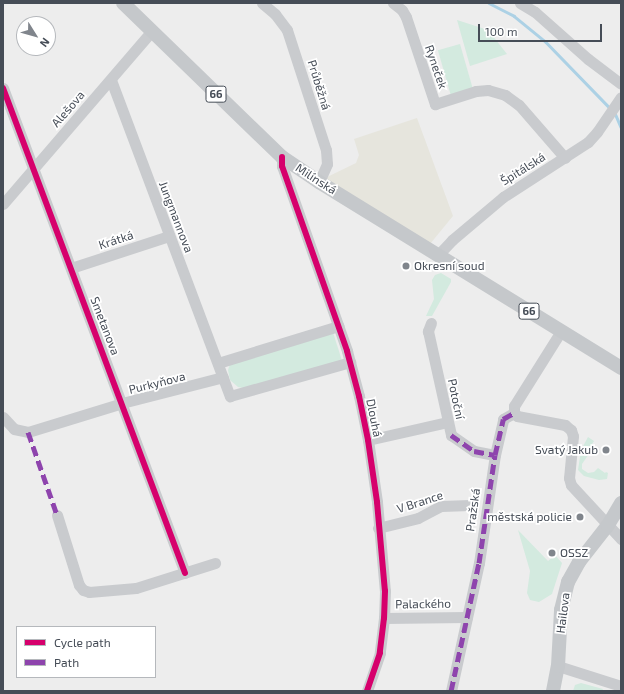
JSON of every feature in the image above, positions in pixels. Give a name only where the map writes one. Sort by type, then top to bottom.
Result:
[{"type":"main road","name":"Milínská","points":[[123,3],[282,157],[319,182],[561,331]]},
{"type":"main road","name":"66","points":[[561,331],[621,368]]},
{"type":"main road","name":"Hailova","points":[[555,681],[561,610],[568,582],[579,562],[614,532],[621,503]]},
{"type":"street","name":"Průběžná","points":[[262,3],[275,14],[287,30],[326,150],[327,164],[319,182]]},
{"type":"street","name":"Ryneček","points":[[393,3],[402,10],[406,18],[435,104],[476,91],[488,90],[505,95],[519,105],[565,158]]},
{"type":"street","points":[[520,3],[535,12],[588,59],[621,84]]},
{"type":"street","name":"Alešova","points":[[3,204],[152,31]]},
{"type":"street","name":"Jungmannova","points":[[111,80],[230,396],[350,362]]},
{"type":"street","name":"Smetanova","points":[[3,88],[185,573]]},
{"type":"street","name":"Špitálská","points":[[438,255],[452,240],[503,197],[588,142],[619,100]]},
{"type":"street","name":"Dlouhá","points":[[282,157],[282,166],[350,362],[368,440],[377,502],[384,591],[384,618],[380,653],[367,691]]},
{"type":"street","name":"Krátká","points":[[70,268],[169,236]]},
{"type":"street","name":"Potoční","points":[[431,323],[428,331],[451,436],[474,451],[493,455]]},
{"type":"street","points":[[218,364],[338,326]]},
{"type":"street","points":[[561,331],[514,406],[514,413],[517,416],[565,426],[571,430],[573,436],[569,473],[572,488],[614,532]]},
{"type":"street","name":"Purkyňova","points":[[3,417],[14,429],[28,432],[122,403],[223,377]]},
{"type":"street","name":"Pražská","points":[[452,691],[465,617],[479,562],[484,506],[493,455],[503,419],[514,413]]},
{"type":"street","points":[[368,440],[447,422]]},
{"type":"street","name":"V Brance","points":[[378,528],[418,518],[441,506],[470,505]]},
{"type":"street","points":[[57,515],[83,590],[89,592],[136,588],[215,563]]},
{"type":"street","name":"Palackého","points":[[384,618],[465,617]]},
{"type":"street","points":[[555,681],[621,686]]},
{"type":"shaded area","points":[[417,118],[453,216],[430,244],[323,179],[356,163],[359,155],[354,139]]},
{"type":"green space","points":[[457,20],[488,30],[507,54],[470,66]]},
{"type":"green space","points":[[460,44],[473,88],[451,95],[438,50]]},
{"type":"green space","points":[[441,273],[451,279],[451,282],[432,316],[426,316],[434,299],[432,280],[435,275]]},
{"type":"green space","points":[[332,329],[343,364],[243,388],[238,387],[230,380],[228,370],[230,364]]},
{"type":"green space","points":[[588,437],[594,441],[589,449],[591,451],[582,464],[582,469],[588,473],[594,472],[598,468],[605,473],[608,473],[607,479],[599,480],[584,476],[578,470],[581,450]]},
{"type":"green space","points":[[518,530],[548,561],[555,555],[562,563],[552,594],[539,602],[530,600],[527,593],[530,571]]},
{"type":"green space","points":[[581,683],[603,689],[602,691],[573,691],[575,685]]},
{"type":"waterway","points":[[489,3],[514,16],[546,42],[610,108]]},
{"type":"waterway","points":[[615,113],[621,127]]},
{"type":"marked path","points":[[451,691],[479,563],[495,455],[503,419],[514,413]]},
{"type":"marked path","points":[[28,432],[57,515]]},
{"type":"marked path","points":[[451,435],[474,451],[495,455]]},
{"type":"cycle path","points":[[3,88],[185,573]]},
{"type":"cycle path","points":[[282,157],[282,166],[347,351],[359,396],[368,440],[377,502],[385,591],[380,653],[367,691]]},
{"type":"place","name":"Okresní soud","points":[[406,266]]},
{"type":"place","name":"Svatý Jakub","points":[[606,450]]},
{"type":"place","name":"městská policie","points":[[580,517]]},
{"type":"place","name":"OSSZ","points":[[552,553]]}]
